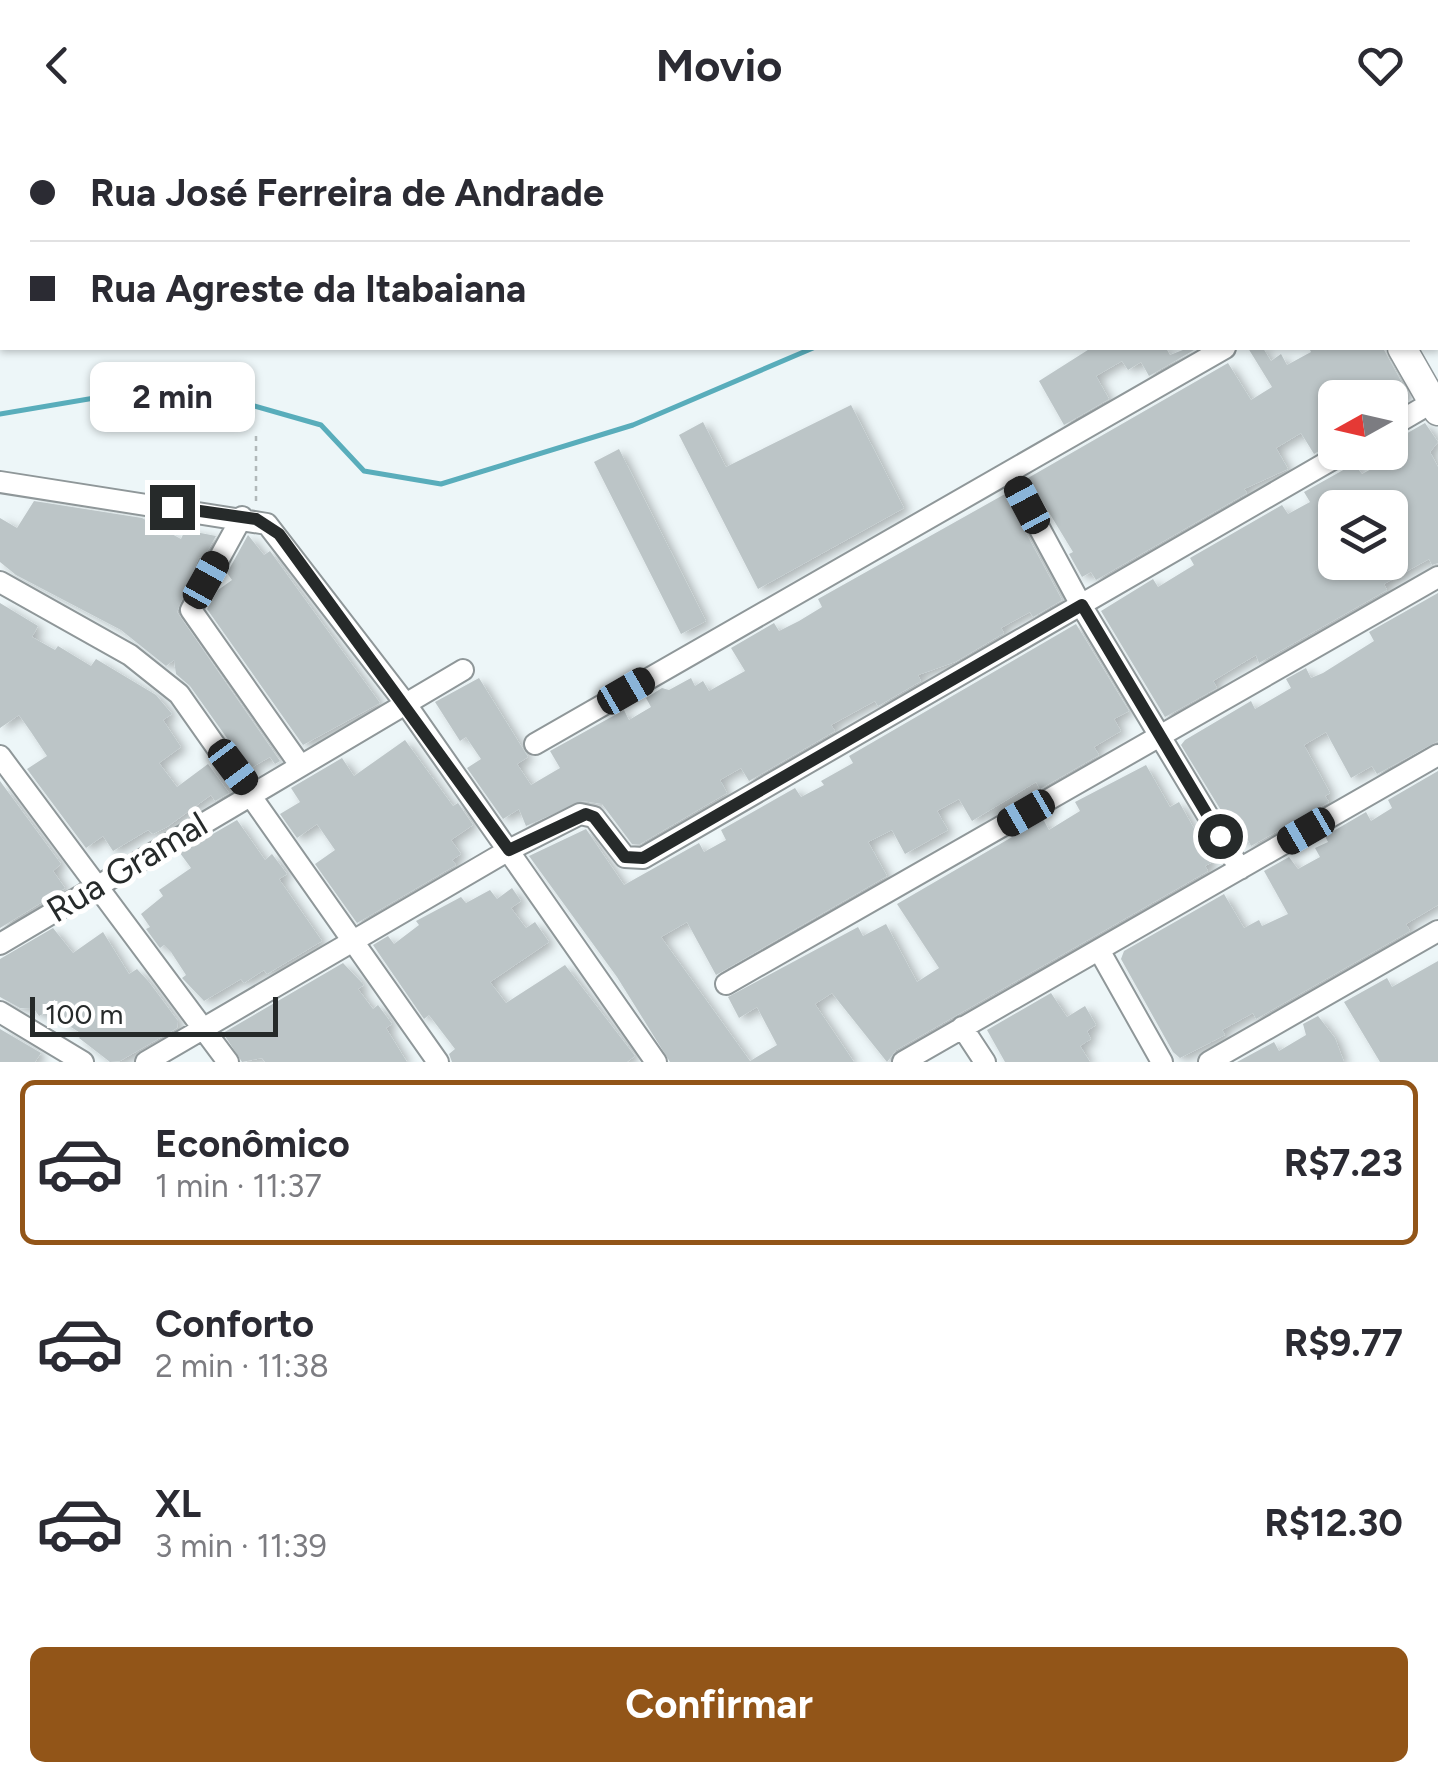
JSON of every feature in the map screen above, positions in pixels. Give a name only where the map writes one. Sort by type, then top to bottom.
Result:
[{"type":"street","points":[[534,744],[1222,350]]},
{"type":"street","points":[[1403,350],[1436,404],[1408,417]]},
{"type":"street","points":[[146,1062],[509,850],[586,814],[594,817],[625,857],[643,858],[1318,468]]},
{"type":"street","points":[[1009,472],[1082,605],[1240,869]]},
{"type":"street","points":[[0,482],[249,518],[279,534],[405,703],[656,1062]]},
{"type":"street","points":[[249,518],[191,610],[300,766]]},
{"type":"street","points":[[726,984],[1438,577]]},
{"type":"street","points":[[0,582],[156,674],[179,694],[252,792],[438,1062]]},
{"type":"street","name":"Rua Gramal","points":[[0,944],[463,670]]},
{"type":"street","points":[[903,1062],[1438,755]]},
{"type":"street","points":[[0,756],[228,1062]]},
{"type":"street","points":[[1209,1062],[1438,931]]},
{"type":"street","points":[[1099,950],[1162,1062]]},
{"type":"street","points":[[0,1012],[83,1062]]},
{"type":"street","points":[[962,1027],[985,1062]]},
{"type":"path","points":[[249,518],[256,436]]},
{"type":"building","points":[[1088,350],[1167,350],[1170,355],[1194,350],[1149,376],[1141,362],[1128,370],[1122,361],[1096,376],[1109,399],[1064,425],[1039,381]]},
{"type":"building","points":[[1249,350],[1264,350],[1271,361],[1281,354],[1287,365],[1310,350],[1384,350],[1400,380],[1318,380],[1318,452],[1314,454],[1301,433],[1276,448],[1288,469],[1244,489],[1247,493],[1096,580],[1091,572],[1082,577],[1069,554],[1073,552],[1028,478],[1228,363],[1251,400],[1272,387]]},
{"type":"building","points":[[851,405],[904,508],[758,589],[679,435],[703,422],[726,467]]},
{"type":"building","points":[[1425,423],[1438,442],[1430,452],[1438,467],[1438,563],[1432,565],[1429,559],[1408,571],[1408,490],[1318,490],[1318,580],[1391,580],[1384,584],[1387,590],[1259,663],[1256,655],[1213,681],[1217,688],[1165,717],[1101,611],[1153,579],[1158,587],[1194,565],[1190,558],[1282,505],[1288,514],[1310,502],[1304,492],[1343,470],[1359,470],[1362,474],[1369,470],[1408,470],[1408,433]]},
{"type":"building","points":[[619,449],[706,621],[681,634],[594,462]]},
{"type":"building","points":[[1005,494],[1062,600],[1033,617],[1030,612],[1001,628],[1004,633],[955,662],[918,675],[921,681],[878,706],[875,701],[831,725],[835,731],[749,781],[741,768],[720,780],[727,793],[640,844],[632,844],[602,804],[583,801],[526,826],[519,809],[503,819],[467,768],[481,759],[466,737],[460,741],[435,702],[479,678],[528,757],[517,764],[531,785],[560,768],[550,751],[624,710],[629,720],[651,707],[646,698],[662,688],[669,690],[691,678],[695,686],[703,681],[709,691],[745,671],[731,648],[774,623],[779,631],[799,621],[822,607],[818,599]]},
{"type":"building","points":[[34,501],[142,518],[181,539],[185,530],[216,536],[203,559],[199,557],[177,612],[280,761],[275,764],[270,757],[249,769],[190,686],[176,674],[174,660],[166,666],[121,630],[16,575],[0,562],[0,518],[17,528]]},
{"type":"building","points":[[248,535],[264,555],[270,551],[380,703],[303,745],[207,609],[218,590],[232,580],[227,573]]},
{"type":"building","points":[[1438,593],[1438,741],[1377,774],[1372,766],[1351,778],[1326,732],[1304,745],[1330,793],[1325,796],[1329,802],[1251,846],[1248,840],[1241,843],[1181,745],[1251,701],[1255,709],[1291,688],[1286,679],[1306,668],[1311,678],[1323,673],[1374,641],[1369,632]]},
{"type":"building","points":[[0,603],[38,626],[32,637],[55,650],[58,646],[91,666],[96,659],[156,695],[172,714],[163,720],[181,747],[159,763],[177,787],[208,764],[229,793],[215,801],[211,795],[167,827],[153,834],[148,830],[113,851],[103,836],[86,848],[27,769],[47,756],[19,715],[0,728]]},
{"type":"building","points":[[1076,624],[1129,711],[1114,719],[1121,731],[1094,747],[1099,755],[1040,789],[1036,782],[972,821],[959,799],[937,811],[948,830],[905,854],[892,830],[868,842],[887,876],[716,975],[687,922],[661,937],[750,1061],[777,1045],[757,1007],[739,1018],[728,997],[858,927],[863,936],[886,924],[917,982],[939,968],[897,904],[1043,819],[1049,830],[1080,811],[1075,802],[1146,765],[1170,807],[1179,802],[1213,862],[1205,866],[1208,871],[896,1050],[887,1062],[832,993],[815,1004],[854,1062],[670,1062],[617,977],[529,856],[586,829],[624,885],[699,843],[704,852],[726,840],[721,830],[795,788],[801,797],[824,785],[821,781],[853,763],[849,756]]},
{"type":"building","points":[[405,740],[453,806],[458,803],[473,825],[451,840],[461,854],[452,860],[456,865],[357,923],[315,864],[335,850],[317,824],[297,838],[280,814],[300,802],[291,788],[342,758],[354,776]]},
{"type":"building","points":[[1438,771],[1438,905],[1406,924],[1410,931],[1256,1019],[1253,1013],[1222,1030],[1225,1035],[1180,1058],[1173,1052],[1121,959],[1124,951],[1224,894],[1244,928],[1259,920],[1262,926],[1288,914],[1264,871],[1289,857],[1298,869],[1320,857],[1315,848],[1328,842],[1325,836],[1366,812],[1371,821],[1392,808],[1388,800]]},
{"type":"building","points":[[0,781],[61,864],[53,871],[65,888],[0,928]]},
{"type":"building","points":[[237,820],[265,860],[272,854],[287,874],[279,879],[322,941],[267,974],[264,970],[244,983],[241,979],[204,1001],[182,978],[186,975],[171,952],[164,945],[160,948],[146,929],[150,927],[141,914],[163,896],[159,890],[191,868],[180,853]]},
{"type":"building","points":[[512,888],[521,901],[511,908],[526,928],[535,922],[549,942],[490,982],[506,1003],[565,965],[635,1056],[627,1062],[452,1062],[449,1054],[455,1049],[429,1015],[424,1019],[373,945],[388,936],[394,944],[419,925],[416,921],[461,897],[466,903],[490,890],[497,899]]},
{"type":"building","points":[[53,928],[73,953],[103,932],[129,974],[137,969],[149,982],[178,1021],[177,1028],[120,1061],[110,1062],[79,1038],[82,1034],[47,1012],[39,1016],[34,1009],[20,1008],[0,997],[0,959]]},
{"type":"building","points":[[1438,961],[1438,1062],[1380,1062],[1344,1002],[1387,978],[1392,987]]},
{"type":"building","points":[[343,963],[364,985],[358,989],[373,1009],[378,1005],[392,1024],[386,1028],[407,1062],[265,1062],[262,1058],[242,1062],[223,1033]]},
{"type":"building","points":[[1051,993],[1067,1017],[1085,1006],[1096,1025],[1087,1031],[1091,1039],[1080,1046],[1090,1062],[1005,1062],[987,1030]]},
{"type":"building","points":[[1318,1016],[1335,1038],[1344,1062],[1237,1062],[1274,1042],[1279,1051],[1306,1035],[1303,1024]]},
{"type":"building","points":[[0,1029],[41,1053],[35,1062],[0,1062]]},
{"type":"waterway","points":[[0,414],[177,384],[321,425],[364,471],[441,484],[633,425],[808,350]]},
{"type":"route","points":[[172,507],[256,519],[279,534],[509,850],[586,814],[594,817],[625,857],[643,858],[1082,605],[1220,836]]}]
